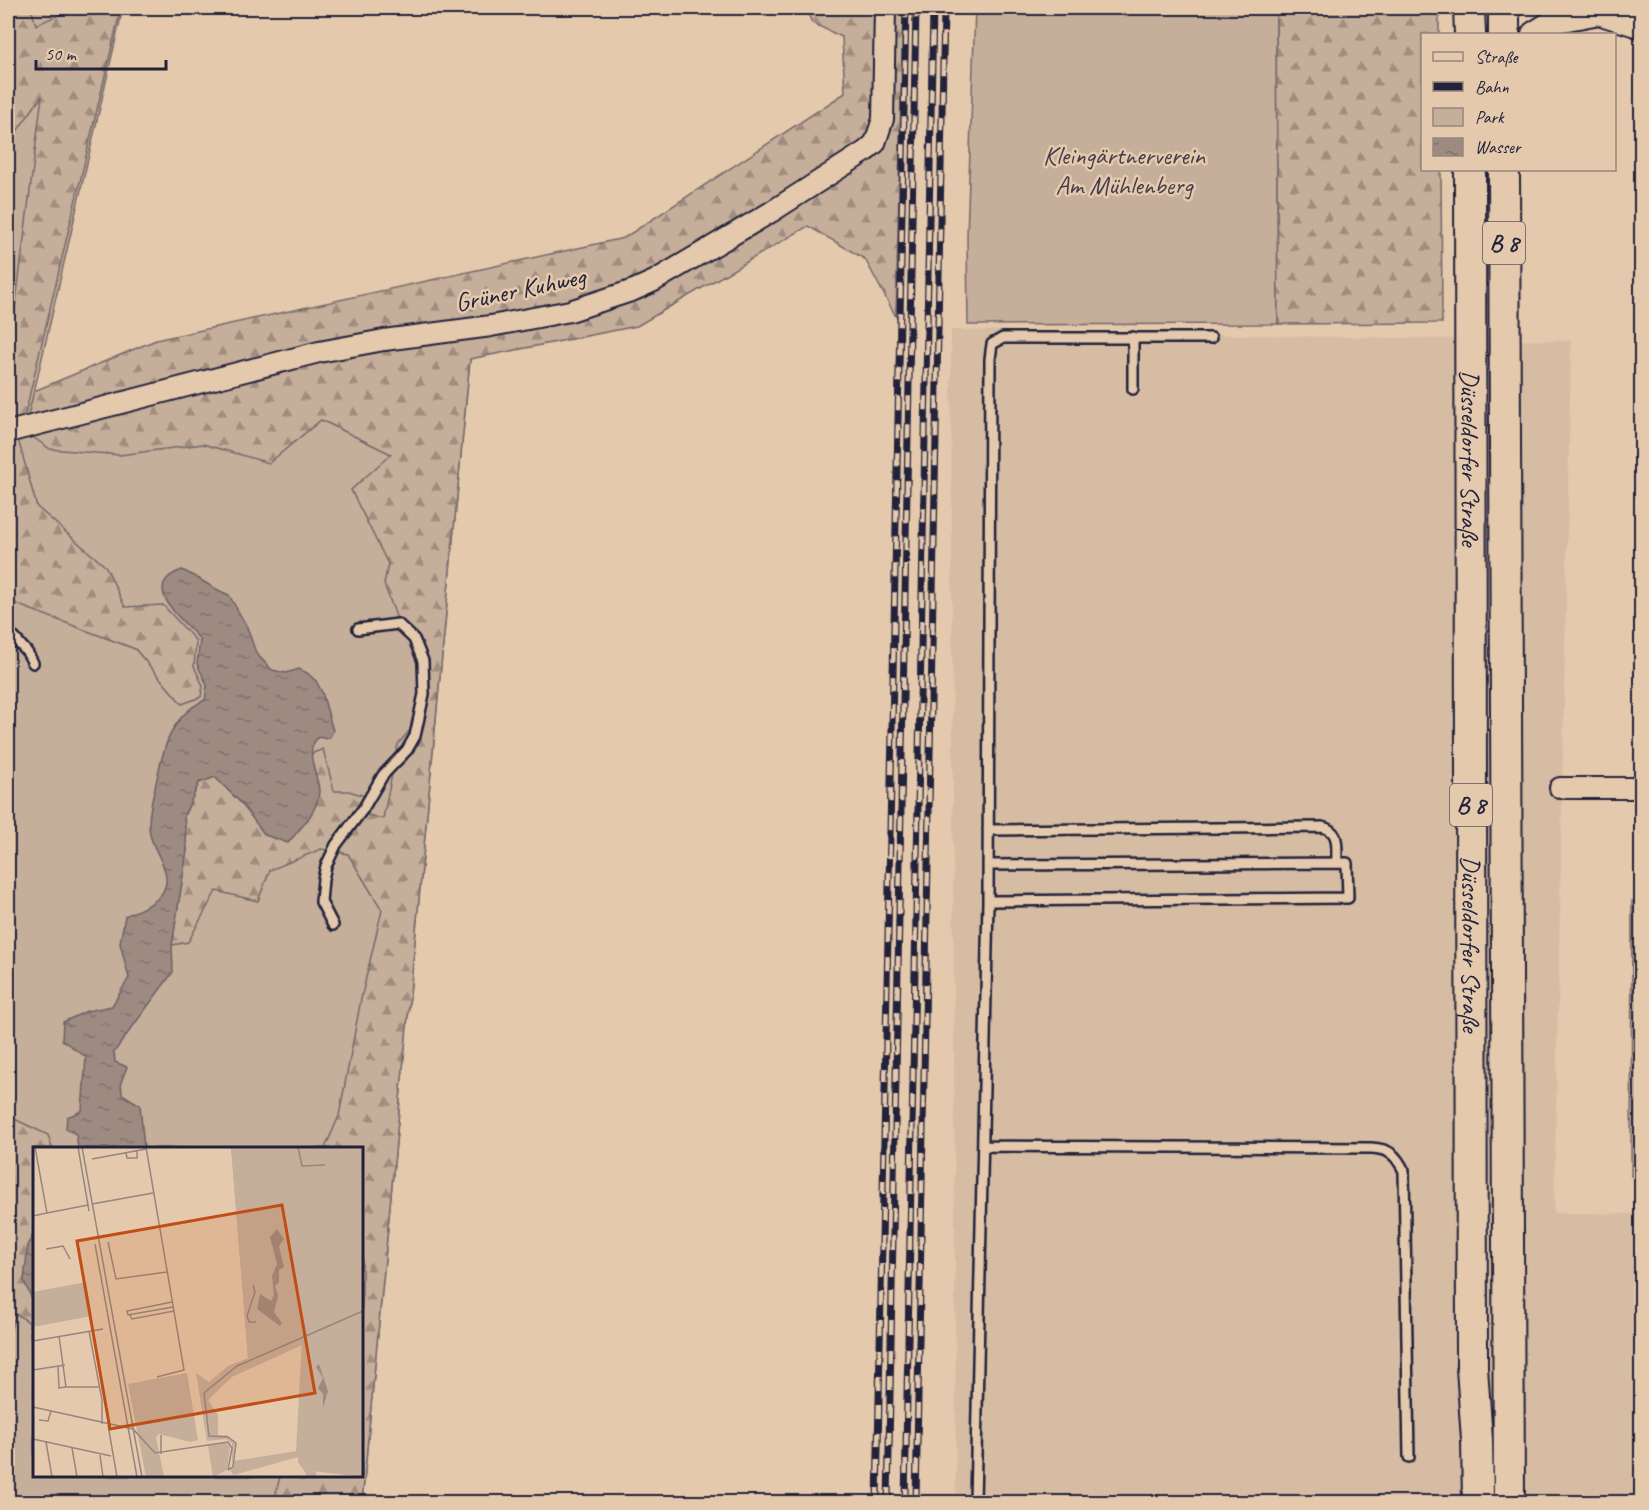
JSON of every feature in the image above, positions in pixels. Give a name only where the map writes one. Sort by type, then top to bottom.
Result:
[{"type":"main road","points":[[1469,8],[1470,33]]},
{"type":"main road","points":[[1504,8],[1504,33]]},
{"type":"main road","name":"Düsseldorfer Straße","points":[[1470,171],[1472,1368],[1478,1503]]},
{"type":"main road","name":"Düsseldorfer Straße","points":[[1504,171],[1509,1503]]},
{"type":"street","name":"Grüner Kuhweg","points":[[8,432],[319,352],[384,340],[491,326],[570,311],[654,281],[771,212],[875,143],[883,119],[885,8]]},
{"type":"street","points":[[1536,33],[1557,20],[1592,10],[1641,27]]},
{"type":"street","points":[[1560,788],[1641,788]]},
{"type":"lane","points":[[975,1503],[988,901],[990,358],[992,344],[1003,338],[1210,338]]},
{"type":"lane","points":[[1133,338],[1133,389]]},
{"type":"lane","points":[[333,925],[321,902],[326,866],[336,845],[363,809],[383,775],[407,750],[415,736],[424,694],[423,661],[414,639],[398,624],[358,629]]},
{"type":"lane","points":[[8,631],[27,652],[33,663]]},
{"type":"lane","points":[[988,830],[1322,827],[1331,829],[1336,835],[1337,863]]},
{"type":"lane","points":[[988,865],[1347,863],[1348,898],[988,901]]},
{"type":"lane","points":[[983,1146],[1371,1148],[1382,1149],[1396,1157],[1404,1171],[1409,1457]]},
{"type":"shaded area","points":[[951,330],[1571,341],[1554,1213],[1641,1214],[1641,1502],[956,1502]]},
{"type":"green space","points":[[8,8],[123,8],[25,431],[470,359],[362,1502],[8,1502]]},
{"type":"green space","points":[[8,8],[31,8],[36,25],[63,13],[65,8],[121,8],[23,423],[8,427],[8,343],[11,341],[42,96],[8,144]]},
{"type":"green space","points":[[806,8],[903,8],[896,317],[865,259],[808,226],[637,326],[470,359],[362,1502],[274,1502],[280,1477],[363,1477],[363,1147],[325,1147],[339,1116],[361,999],[382,910],[348,854],[321,849],[270,870],[258,901],[216,891],[188,942],[172,945],[187,850],[184,816],[199,783],[215,777],[241,803],[306,756],[323,749],[334,791],[349,791],[368,797],[368,815],[383,819],[398,744],[425,713],[428,663],[397,619],[384,584],[388,564],[351,490],[391,454],[321,420],[269,463],[203,444],[120,455],[50,449],[24,431],[34,391],[156,340],[624,238],[845,93],[842,37],[812,23]]},
{"type":"green space","name":"Kleingärtnerverein Am Mühlenberg","points":[[975,8],[1276,8],[1278,324],[968,325],[967,236]]},
{"type":"green space","points":[[1276,8],[1439,8],[1439,33],[1421,33],[1421,171],[1441,171],[1442,323],[1278,324]]},
{"type":"green space","points":[[16,432],[37,507],[106,567],[125,607],[163,605],[196,641],[194,666],[203,686],[201,697],[182,704],[135,649],[8,601],[8,435]]},
{"type":"green space","points":[[1632,901],[1642,901],[1641,1175],[1631,1176]]},
{"type":"green space","points":[[8,1116],[48,1135],[52,1147],[33,1147],[33,1236],[28,1244],[31,1297],[33,1298],[33,1364],[29,1322],[16,1314],[8,1332]]},
{"type":"water","points":[[182,570],[229,595],[247,627],[256,653],[272,670],[286,673],[299,669],[316,681],[322,692],[333,731],[330,737],[326,739],[319,737],[314,742],[312,755],[319,791],[318,798],[308,819],[288,843],[265,835],[241,803],[215,777],[199,783],[184,816],[187,850],[172,945],[173,972],[114,1052],[115,1062],[127,1067],[121,1082],[122,1094],[140,1105],[144,1147],[78,1147],[76,1134],[66,1129],[67,1117],[82,1111],[86,1057],[62,1040],[63,1022],[87,1011],[112,1006],[129,978],[120,943],[125,916],[159,897],[166,881],[164,867],[149,829],[151,805],[164,749],[175,726],[183,716],[205,700],[207,685],[197,664],[200,640],[168,604],[164,594],[164,585],[169,577]]},
{"type":"water","points":[[33,1236],[33,1298],[24,1281],[28,1244]]},
{"type":"railway","points":[[877,1502],[906,8]]},
{"type":"railway","points":[[888,1502],[916,8]]},
{"type":"railway","points":[[905,1502],[933,8]]},
{"type":"railway","points":[[916,1502],[944,8]]}]
